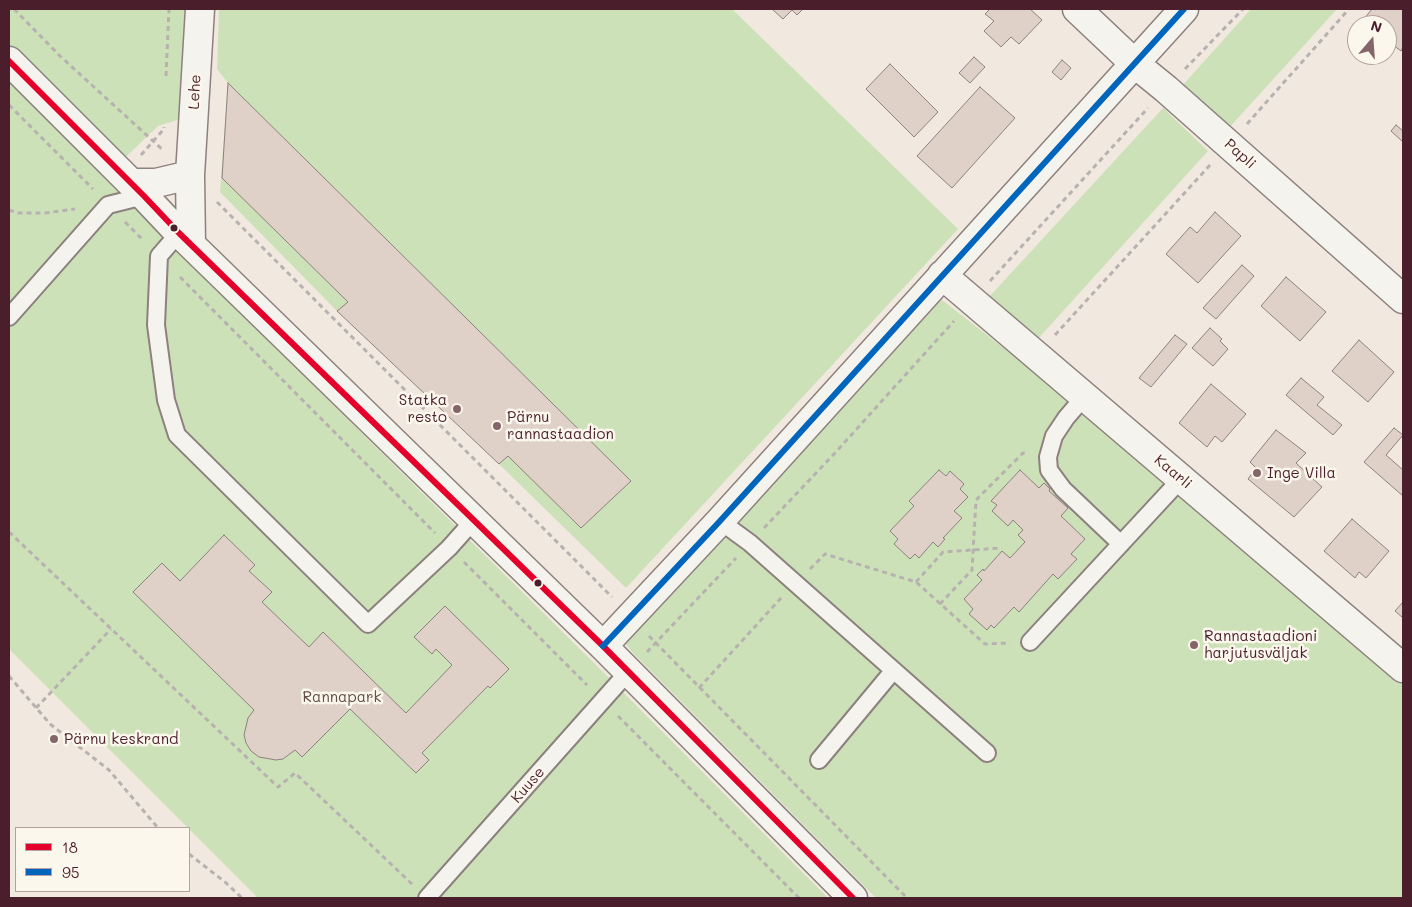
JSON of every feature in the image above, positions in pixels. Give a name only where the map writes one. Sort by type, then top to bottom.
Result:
[{"type":"street","name":"Lehe","points":[[185,238],[200,9]]},
{"type":"street","name":"Papli","points":[[1077,9],[1134,63],[1166,88],[1403,300]]},
{"type":"street","points":[[603,646],[720,521],[1184,9]]},
{"type":"street","points":[[9,61],[185,238],[603,646],[853,898]]},
{"type":"street","points":[[133,184],[156,183],[190,175]]},
{"type":"street","name":"Kaarli","points":[[942,275],[1403,668]]},
{"type":"lane","points":[[9,318],[108,204],[133,184]]},
{"type":"lane","points":[[185,238],[159,256],[156,325],[166,400],[177,436],[368,624],[449,548],[474,520]]},
{"type":"lane","points":[[1084,397],[1054,436],[1048,457],[1049,470],[1063,489],[1121,544]]},
{"type":"lane","points":[[1030,642],[1181,479]]},
{"type":"lane","points":[[720,521],[750,543],[892,671],[987,753]]},
{"type":"lane","points":[[819,760],[892,671]]},
{"type":"lane","name":"Kuuse","points":[[427,898],[628,672]]},
{"type":"path","points":[[14,9],[60,56],[190,175],[556,540],[632,617],[655,644],[907,898]]},
{"type":"path","points":[[166,78],[169,9]]},
{"type":"path","points":[[655,644],[835,453],[1166,88],[1243,9]]},
{"type":"path","points":[[1036,356],[1350,9]]},
{"type":"path","points":[[9,105],[108,204]]},
{"type":"path","points":[[133,184],[154,141],[164,129],[164,123]]},
{"type":"path","points":[[9,210],[18,213],[45,212],[108,204]]},
{"type":"path","points":[[940,604],[972,570],[976,500],[1023,453],[1048,462]]},
{"type":"path","points":[[9,532],[278,787],[295,773],[427,898]]},
{"type":"path","points":[[916,582],[943,552],[1000,548]]},
{"type":"path","points":[[36,708],[111,629]]},
{"type":"path","points":[[9,676],[50,724],[109,770],[157,827]]},
{"type":"path","points":[[190,855],[242,898]]},
{"type":"green space","name":"Rannapark","points":[[9,9],[189,9],[184,118],[158,126],[104,178],[597,666],[828,898],[258,898],[190,830],[190,827],[187,827],[9,649]]},
{"type":"green space","points":[[219,9],[732,9],[958,229],[626,588],[499,464],[337,311],[220,192],[228,83],[217,69]]},
{"type":"green space","points":[[1251,9],[1337,9],[1228,129],[1182,86]]},
{"type":"green space","points":[[1163,108],[1208,151],[1036,341],[989,297]]},
{"type":"green space","points":[[942,300],[1054,387],[1403,681],[1403,898],[876,898],[632,652],[626,644],[627,637],[919,315]]},
{"type":"building","points":[[772,9],[803,9],[797,15],[792,10],[783,19]]},
{"type":"building","points":[[990,9],[1030,9],[1042,20],[1019,44],[1011,37],[1001,47],[984,31],[994,21],[985,14]]},
{"type":"building","points":[[1372,9],[1403,9],[1403,47],[1401,51],[1397,48],[1397,15],[1367,15]]},
{"type":"building","points":[[974,57],[985,67],[970,83],[959,73]]},
{"type":"building","points":[[1062,60],[1071,68],[1061,80],[1052,72]]},
{"type":"building","points":[[890,64],[938,112],[914,137],[866,89]]},
{"type":"building","points":[[228,83],[631,481],[581,528],[508,456],[499,464],[337,311],[348,302],[222,178]]},
{"type":"building","points":[[980,87],[1015,118],[952,188],[917,156]]},
{"type":"building","points":[[1396,125],[1403,131],[1403,142],[1391,131]]},
{"type":"building","points":[[1215,212],[1241,236],[1198,283],[1166,254],[1190,227],[1197,233]]},
{"type":"building","points":[[1242,265],[1254,276],[1216,319],[1203,308]]},
{"type":"building","points":[[1286,277],[1326,312],[1300,341],[1261,306]]},
{"type":"building","points":[[1210,328],[1222,339],[1220,341],[1228,349],[1213,366],[1192,348]]},
{"type":"building","points":[[1175,335],[1187,344],[1151,387],[1139,378]]},
{"type":"building","points":[[1359,340],[1394,372],[1368,402],[1332,371]]},
{"type":"building","points":[[1301,378],[1324,397],[1317,405],[1342,425],[1333,435],[1286,395]]},
{"type":"building","points":[[1211,384],[1246,414],[1222,442],[1215,436],[1207,447],[1179,423]]},
{"type":"building","points":[[1394,428],[1403,435],[1386,455],[1403,470],[1403,496],[1364,462]]},
{"type":"building","points":[[1276,430],[1306,453],[1296,463],[1322,487],[1294,517],[1248,479],[1256,468],[1250,462]]},
{"type":"building","points":[[939,470],[946,476],[950,471],[964,484],[960,489],[968,497],[954,511],[962,518],[943,538],[945,539],[938,547],[933,542],[919,558],[915,554],[910,559],[894,544],[898,539],[890,531],[914,506],[909,501]]},
{"type":"building","points":[[1020,470],[1039,488],[1044,483],[1050,489],[1049,491],[1068,508],[1061,516],[1085,539],[1071,554],[1077,559],[1058,579],[1053,574],[1019,612],[1014,607],[994,628],[991,625],[987,630],[969,614],[973,609],[964,599],[982,580],[977,575],[983,569],[984,571],[1002,551],[1010,558],[1025,542],[1018,535],[1023,530],[1013,520],[1008,526],[992,511],[997,505],[991,501]]},
{"type":"building","points":[[1352,519],[1389,551],[1366,578],[1359,572],[1355,578],[1324,551]]},
{"type":"building","points":[[224,535],[255,565],[249,571],[272,592],[262,602],[309,647],[323,632],[406,713],[452,665],[436,649],[432,654],[414,637],[445,606],[509,669],[490,688],[488,686],[422,753],[429,760],[416,773],[350,709],[302,757],[295,750],[283,759],[276,760],[259,757],[251,751],[244,735],[248,718],[254,710],[133,592],[162,563],[180,581]]},
{"type":"building","points":[[1403,602],[1403,618],[1395,611]]},
{"type":"transit line","name":"95","points":[[603,646],[720,521],[1184,9]]},
{"type":"transit line","name":"18","points":[[9,61],[179,233],[603,646],[853,898]]},
{"type":"place","name":"Statka resto","points":[[457,409]]},
{"type":"place","name":"Pärnu rannastaadion","points":[[497,426]]},
{"type":"place","name":"Inge Villa","points":[[1257,473]]},
{"type":"place","name":"Rannastaadioni harjutusväljak","points":[[1194,645]]},
{"type":"place","name":"Pärnu keskrand","points":[[54,739]]}]
